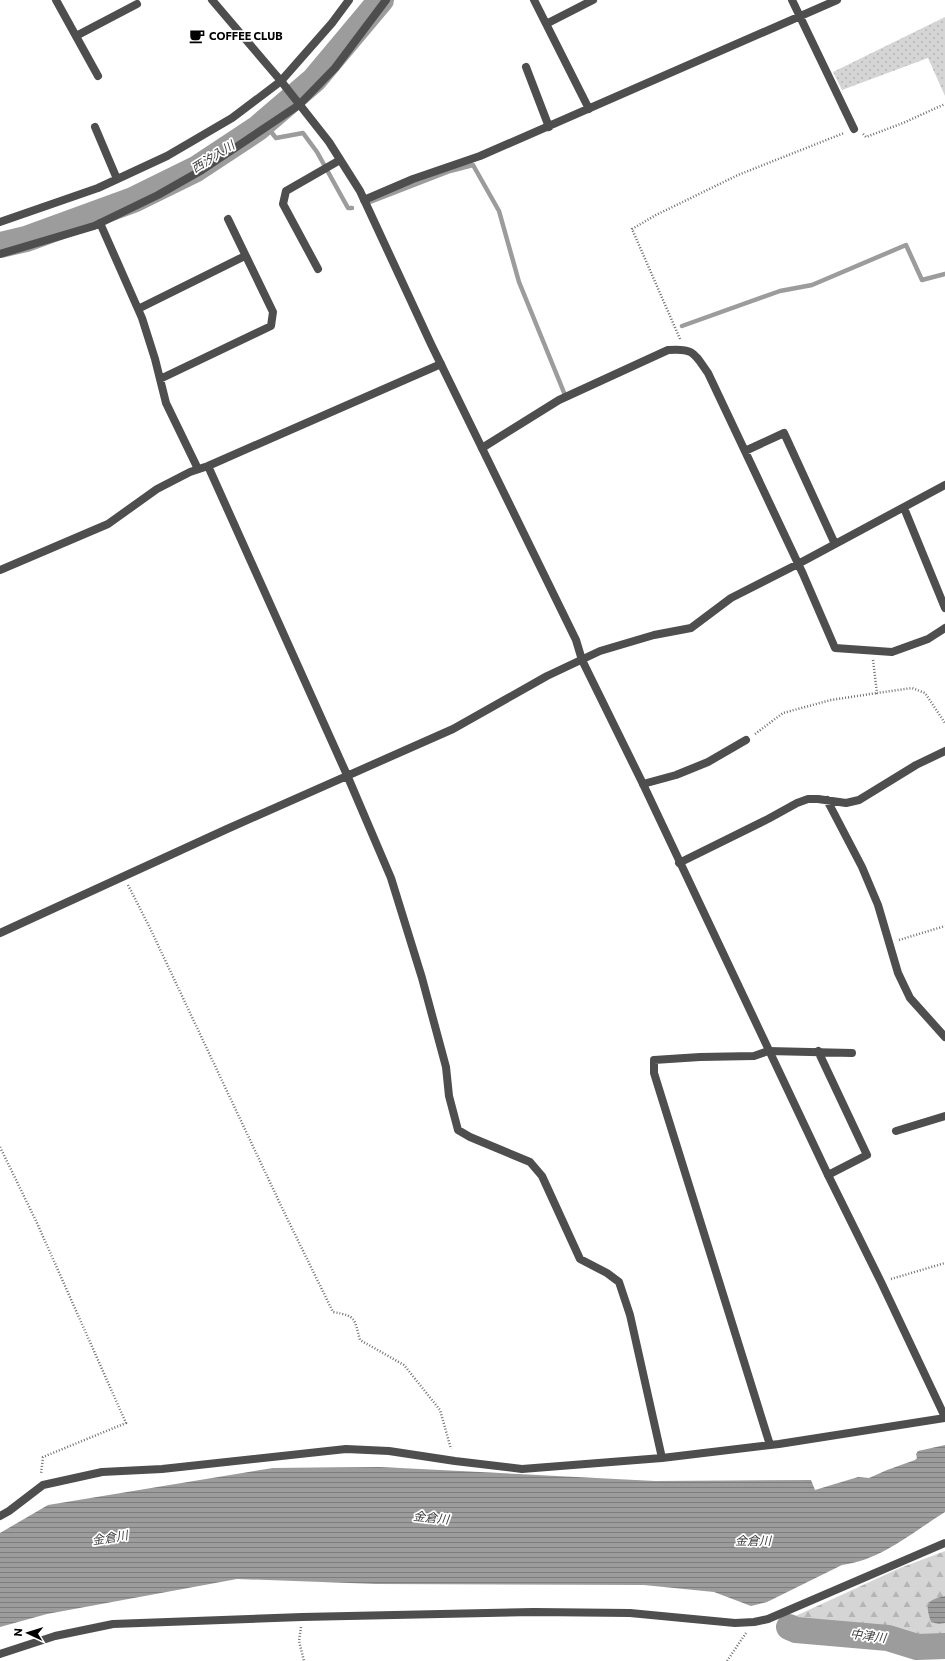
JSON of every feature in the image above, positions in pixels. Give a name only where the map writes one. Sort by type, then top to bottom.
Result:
[{"type":"street","points":[[56,0],[98,76]]},
{"type":"street","points":[[0,1516],[9,1511],[43,1485],[102,1472],[162,1469],[346,1449],[389,1451],[455,1462],[522,1469],[662,1458],[770,1445],[945,1417],[768,1051],[643,784],[582,660],[576,640],[441,364],[364,200],[329,142],[281,81],[212,0]]},
{"type":"street","points":[[0,222],[52,205],[117,179],[167,156],[232,118],[281,81],[332,23],[349,0]]},
{"type":"street","points":[[0,254],[100,223],[158,196],[202,170],[299,104],[335,68],[386,0]]},
{"type":"street","points":[[534,0],[589,109]]},
{"type":"street","points":[[546,24],[593,0]]},
{"type":"street","points":[[792,0],[854,129]]},
{"type":"street","points":[[364,200],[413,180],[480,156],[549,127],[837,0]]},
{"type":"street","points":[[76,36],[137,4]]},
{"type":"street","points":[[526,67],[549,127]]},
{"type":"street","points":[[95,127],[117,179]]},
{"type":"street","points":[[318,269],[283,204],[286,191],[340,160]]},
{"type":"street","points":[[160,378],[271,326],[273,312],[228,219]]},
{"type":"street","points":[[100,223],[138,309],[149,339],[166,403],[198,469]]},
{"type":"street","points":[[138,309],[245,256]]},
{"type":"street","points":[[482,448],[559,400],[668,350],[683,348],[694,353],[708,373],[798,564],[835,648],[892,652],[928,639],[945,628]]},
{"type":"street","points":[[0,570],[108,524],[157,489],[198,469],[208,466],[441,364]]},
{"type":"street","points":[[745,451],[784,433],[835,544]]},
{"type":"street","points":[[208,466],[347,775],[391,878],[422,978],[446,1067],[449,1096],[458,1130],[470,1137],[530,1162],[542,1176],[580,1259],[607,1273],[619,1282],[630,1315],[662,1458]]},
{"type":"street","points":[[0,933],[347,775],[453,729],[547,676],[600,651],[654,635],[691,628],[731,598],[798,564],[945,485]]},
{"type":"street","points":[[904,508],[945,608]]},
{"type":"street","points":[[643,784],[676,775],[708,762],[746,740]]},
{"type":"street","points":[[679,863],[797,803],[808,799],[846,803],[859,800],[916,765],[945,751]]},
{"type":"street","points":[[827,800],[862,867],[878,905],[898,973],[910,998],[945,1037]]},
{"type":"street","points":[[770,1445],[654,1073],[654,1060],[754,1056],[768,1051],[852,1053]]},
{"type":"street","points":[[818,1051],[867,1155],[828,1175]]},
{"type":"street","points":[[896,1131],[945,1116]]},
{"type":"street","points":[[0,1654],[55,1636],[113,1624],[302,1617],[534,1612],[630,1613],[734,1623],[754,1622],[768,1619],[945,1543]]},
{"type":"path","points":[[683,348],[678,332],[632,229],[656,215],[738,174],[854,129],[866,137],[903,123],[945,104]]},
{"type":"path","points":[[871,650],[877,693]]},
{"type":"path","points":[[746,740],[783,713],[830,700],[912,688],[925,693],[945,723]]},
{"type":"path","points":[[124,876],[333,1312],[348,1314],[354,1319],[360,1340],[404,1365],[440,1410],[455,1462]]},
{"type":"path","points":[[889,943],[945,926]]},
{"type":"path","points":[[0,1147],[37,1223],[126,1423],[43,1456],[41,1471],[43,1485]]},
{"type":"path","points":[[881,1282],[945,1262]]},
{"type":"path","points":[[302,1617],[299,1641],[304,1661]]},
{"type":"path","points":[[727,1661],[754,1622]]},
{"type":"green space","points":[[945,17],[945,96],[928,58],[842,90],[833,72]]},
{"type":"green space","points":[[945,1551],[945,1643],[909,1640],[889,1634],[795,1625],[789,1619],[900,1568]]},
{"type":"water","name":"金倉川","points":[[945,1445],[945,1512],[883,1551],[856,1562],[842,1565],[767,1602],[751,1606],[714,1592],[644,1585],[376,1584],[237,1579],[47,1614],[0,1627],[0,1533],[48,1505],[273,1468],[380,1467],[655,1481],[811,1480],[815,1490],[858,1477],[869,1478],[915,1460],[917,1458],[916,1454],[918,1451]]},
{"type":"water","points":[[945,1596],[945,1623],[939,1624],[931,1622],[928,1611],[929,1604],[934,1599]]},
{"type":"waterway","name":"西汐入川","points":[[0,245],[26,239],[133,200],[196,169],[258,128],[314,80],[381,0]]},
{"type":"waterway","points":[[272,133],[276,138],[303,133],[317,152],[348,208],[352,208]]},
{"type":"waterway","points":[[370,202],[450,171],[473,165],[499,211],[519,282],[565,395]]},
{"type":"waterway","points":[[682,326],[780,291],[812,285],[906,245],[922,280],[945,274]]},
{"type":"waterway","name":"中津川","points":[[789,1627],[796,1630],[888,1638],[917,1647],[945,1646]]},
{"type":"place","name":"COFFEE CLUB","points":[[197,36]]}]
